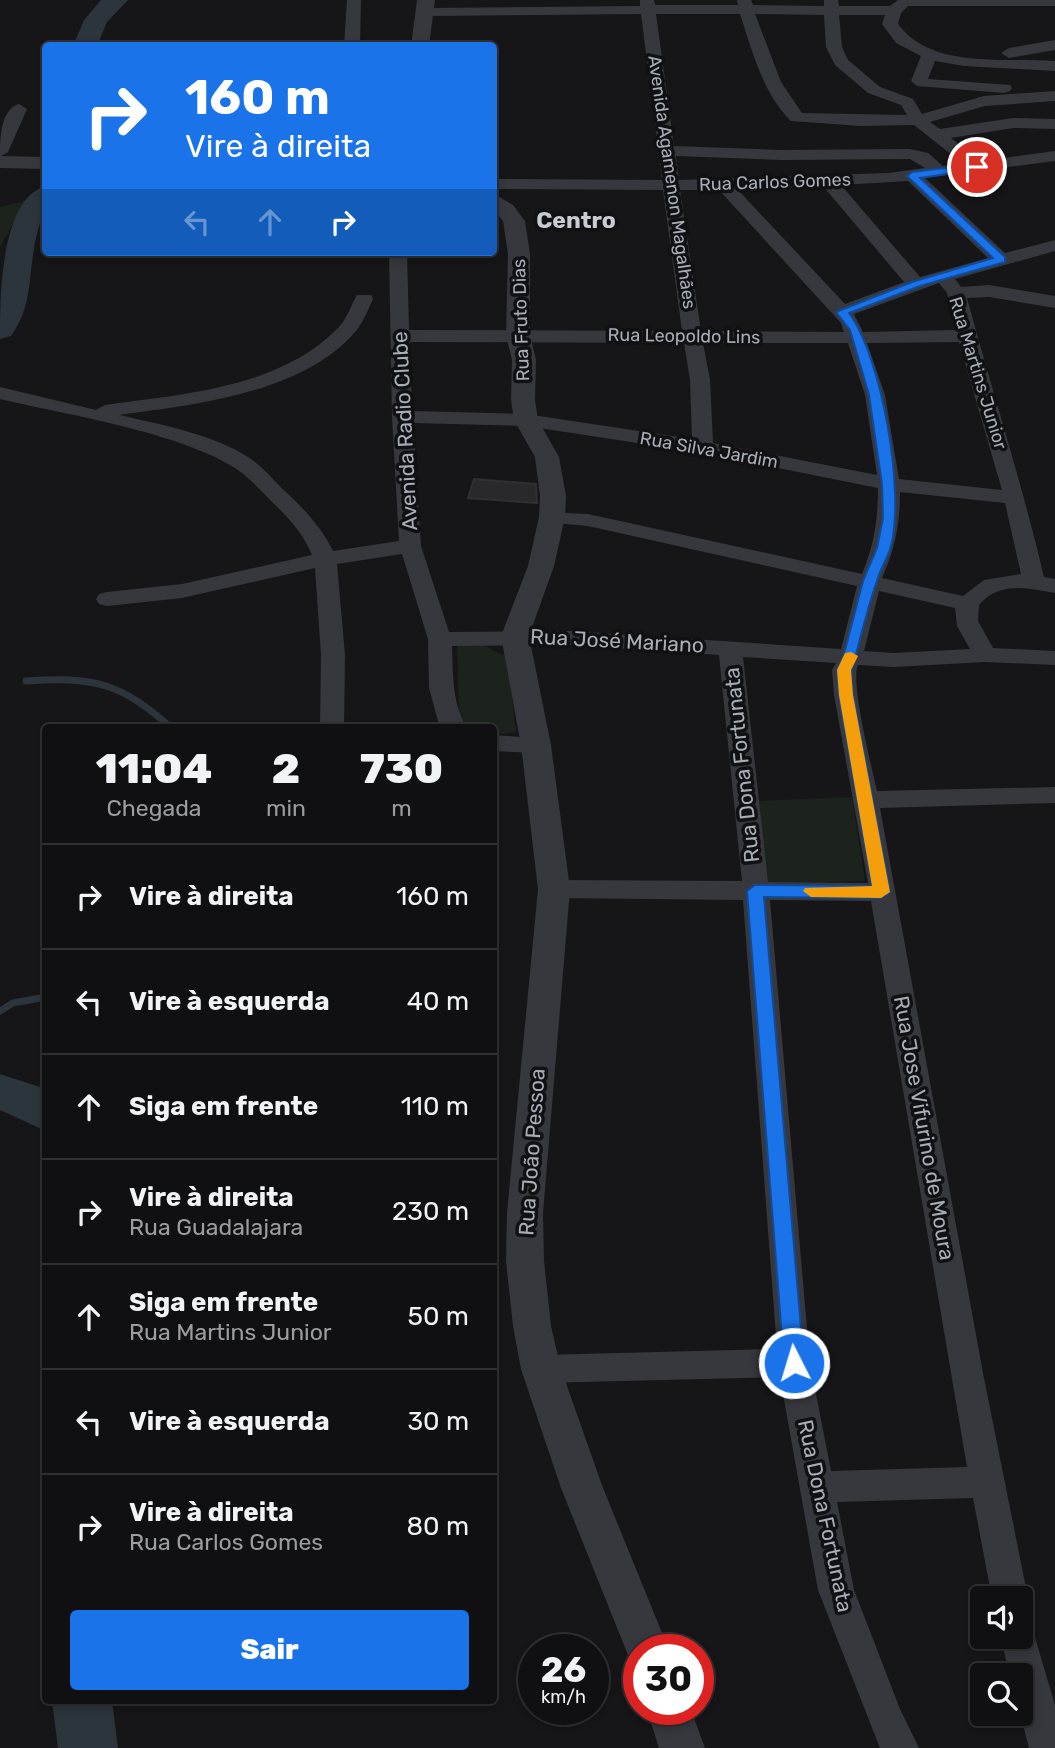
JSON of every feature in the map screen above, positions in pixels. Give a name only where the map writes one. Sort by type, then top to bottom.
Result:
[{"type":"street","points":[[352,42],[354,0]]},
{"type":"street","points":[[421,42],[426,6],[1055,2]]},
{"type":"street","points":[[903,4],[890,24],[896,37],[929,56],[1055,66]]},
{"type":"street","points":[[746,5],[764,59],[794,117],[806,120],[918,120],[984,101],[1049,95]]},
{"type":"street","points":[[831,5],[834,47],[841,62],[874,90],[907,102],[918,120],[977,167]]},
{"type":"street","name":"Avenida Agamenon Magalhães","points":[[648,6],[700,380],[703,447]]},
{"type":"street","points":[[970,60],[1055,45]]},
{"type":"street","points":[[929,56],[920,73],[919,81],[923,83],[999,87],[1049,95]]},
{"type":"street","points":[[0,152],[19,109]]},
{"type":"street","points":[[936,135],[1013,123],[1055,124]]},
{"type":"street","points":[[667,152],[910,154],[922,157],[940,172]]},
{"type":"street","points":[[1049,157],[1055,174]]},
{"type":"street","name":"Rua Carlos Gomes","points":[[497,184],[724,185],[912,176],[1049,157]]},
{"type":"street","points":[[0,162],[42,163]]},
{"type":"street","points":[[912,176],[1001,260]]},
{"type":"street","points":[[826,179],[916,284]]},
{"type":"street","points":[[724,185],[842,312],[855,330],[875,395],[889,484],[889,518],[884,548],[870,581],[850,658]]},
{"type":"street","name":"Rua Fruto Dias","points":[[497,202],[506,208],[514,221],[519,254],[518,335],[524,360],[526,420]]},
{"type":"street","name":"Rua Martins Junior","points":[[1045,585],[1015,498],[950,285],[1001,260],[1055,245]]},
{"type":"street","name":"Avenida Radio Clube","points":[[398,256],[402,417],[410,546],[440,639],[441,688],[450,724]]},
{"type":"street","points":[[842,312],[916,284],[950,285],[1055,302]]},
{"type":"street","points":[[92,413],[186,400],[230,390],[303,363],[326,349],[350,329],[364,299]]},
{"type":"street","name":"Rua Leopoldo Lins","points":[[401,336],[858,339],[967,336]]},
{"type":"street","points":[[0,393],[92,413],[172,435],[244,464],[298,515],[316,538],[325,559],[333,656],[332,724]]},
{"type":"street","name":"Rua Silva Jardim","points":[[402,417],[526,420],[703,447],[889,484],[1015,498]]},
{"type":"street","points":[[515,636],[541,566],[552,517],[552,478],[547,457],[526,420]]},
{"type":"street","points":[[552,517],[588,520],[968,604]]},
{"type":"street","points":[[107,600],[202,587],[325,559],[410,546]]},
{"type":"street","points":[[985,655],[965,617],[968,604],[979,591],[997,582],[1015,579],[1045,585]]},
{"type":"street","name":"Rua José Mariano","points":[[440,639],[515,636],[730,647],[894,660],[985,655],[1055,658]]},
{"type":"street","name":"Rua João Pessoa","points":[[515,636],[536,745],[554,889],[525,1213],[525,1261],[532,1326],[541,1368],[582,1488],[641,1634]]},
{"type":"street","name":"Rua Dona Fortunata","points":[[730,647],[755,891],[794,1363],[836,1590],[885,1719],[900,1748]]},
{"type":"street","name":"Rua Jose Vifurino de Moura","points":[[850,658],[844,670],[846,695],[867,800],[986,1482],[1008,1586]]},
{"type":"street","points":[[497,743],[536,745]]},
{"type":"street","points":[[867,800],[1054,799]]},
{"type":"street","points":[[554,889],[881,892]]},
{"type":"street","points":[[541,1368],[794,1363]]},
{"type":"street","points":[[816,1487],[986,1482]]},
{"type":"street","points":[[1021,1649],[1048,1748]]},
{"type":"street","points":[[674,1725],[682,1748]]},
{"type":"shaded area","points":[[25,201],[0,247],[0,207]]},
{"type":"shaded area","points":[[457,643],[485,646],[507,657],[516,732],[497,735],[497,724],[464,724],[459,715]]},
{"type":"shaded area","points":[[852,797],[865,881],[766,883],[758,801]]},
{"type":"building","points":[[474,479],[536,484],[537,503],[468,498]]},
{"type":"waterway","points":[[86,42],[96,20],[116,0]]},
{"type":"waterway","points":[[0,330],[14,300],[19,249],[29,212],[42,198]]},
{"type":"waterway","points":[[26,681],[70,680],[105,686],[137,701],[166,724]]},
{"type":"waterway","points":[[0,1011],[13,1003],[42,998]]},
{"type":"waterway","points":[[0,1092],[24,1098],[42,1110]]},
{"type":"waterway","points":[[82,1704],[88,1748]]},
{"type":"slow traffic","points":[[811,891],[881,892],[867,800],[846,695],[844,670],[851,656]]},
{"type":"district","name":"Centro","points":[[576,220]]},
{"type":"route","points":[[794,1363],[755,891],[881,892],[867,800],[846,695],[844,670],[850,658],[870,581],[884,548],[889,518],[889,484],[875,395],[855,330],[842,312],[916,284],[1001,260],[912,176],[977,167]]}]
